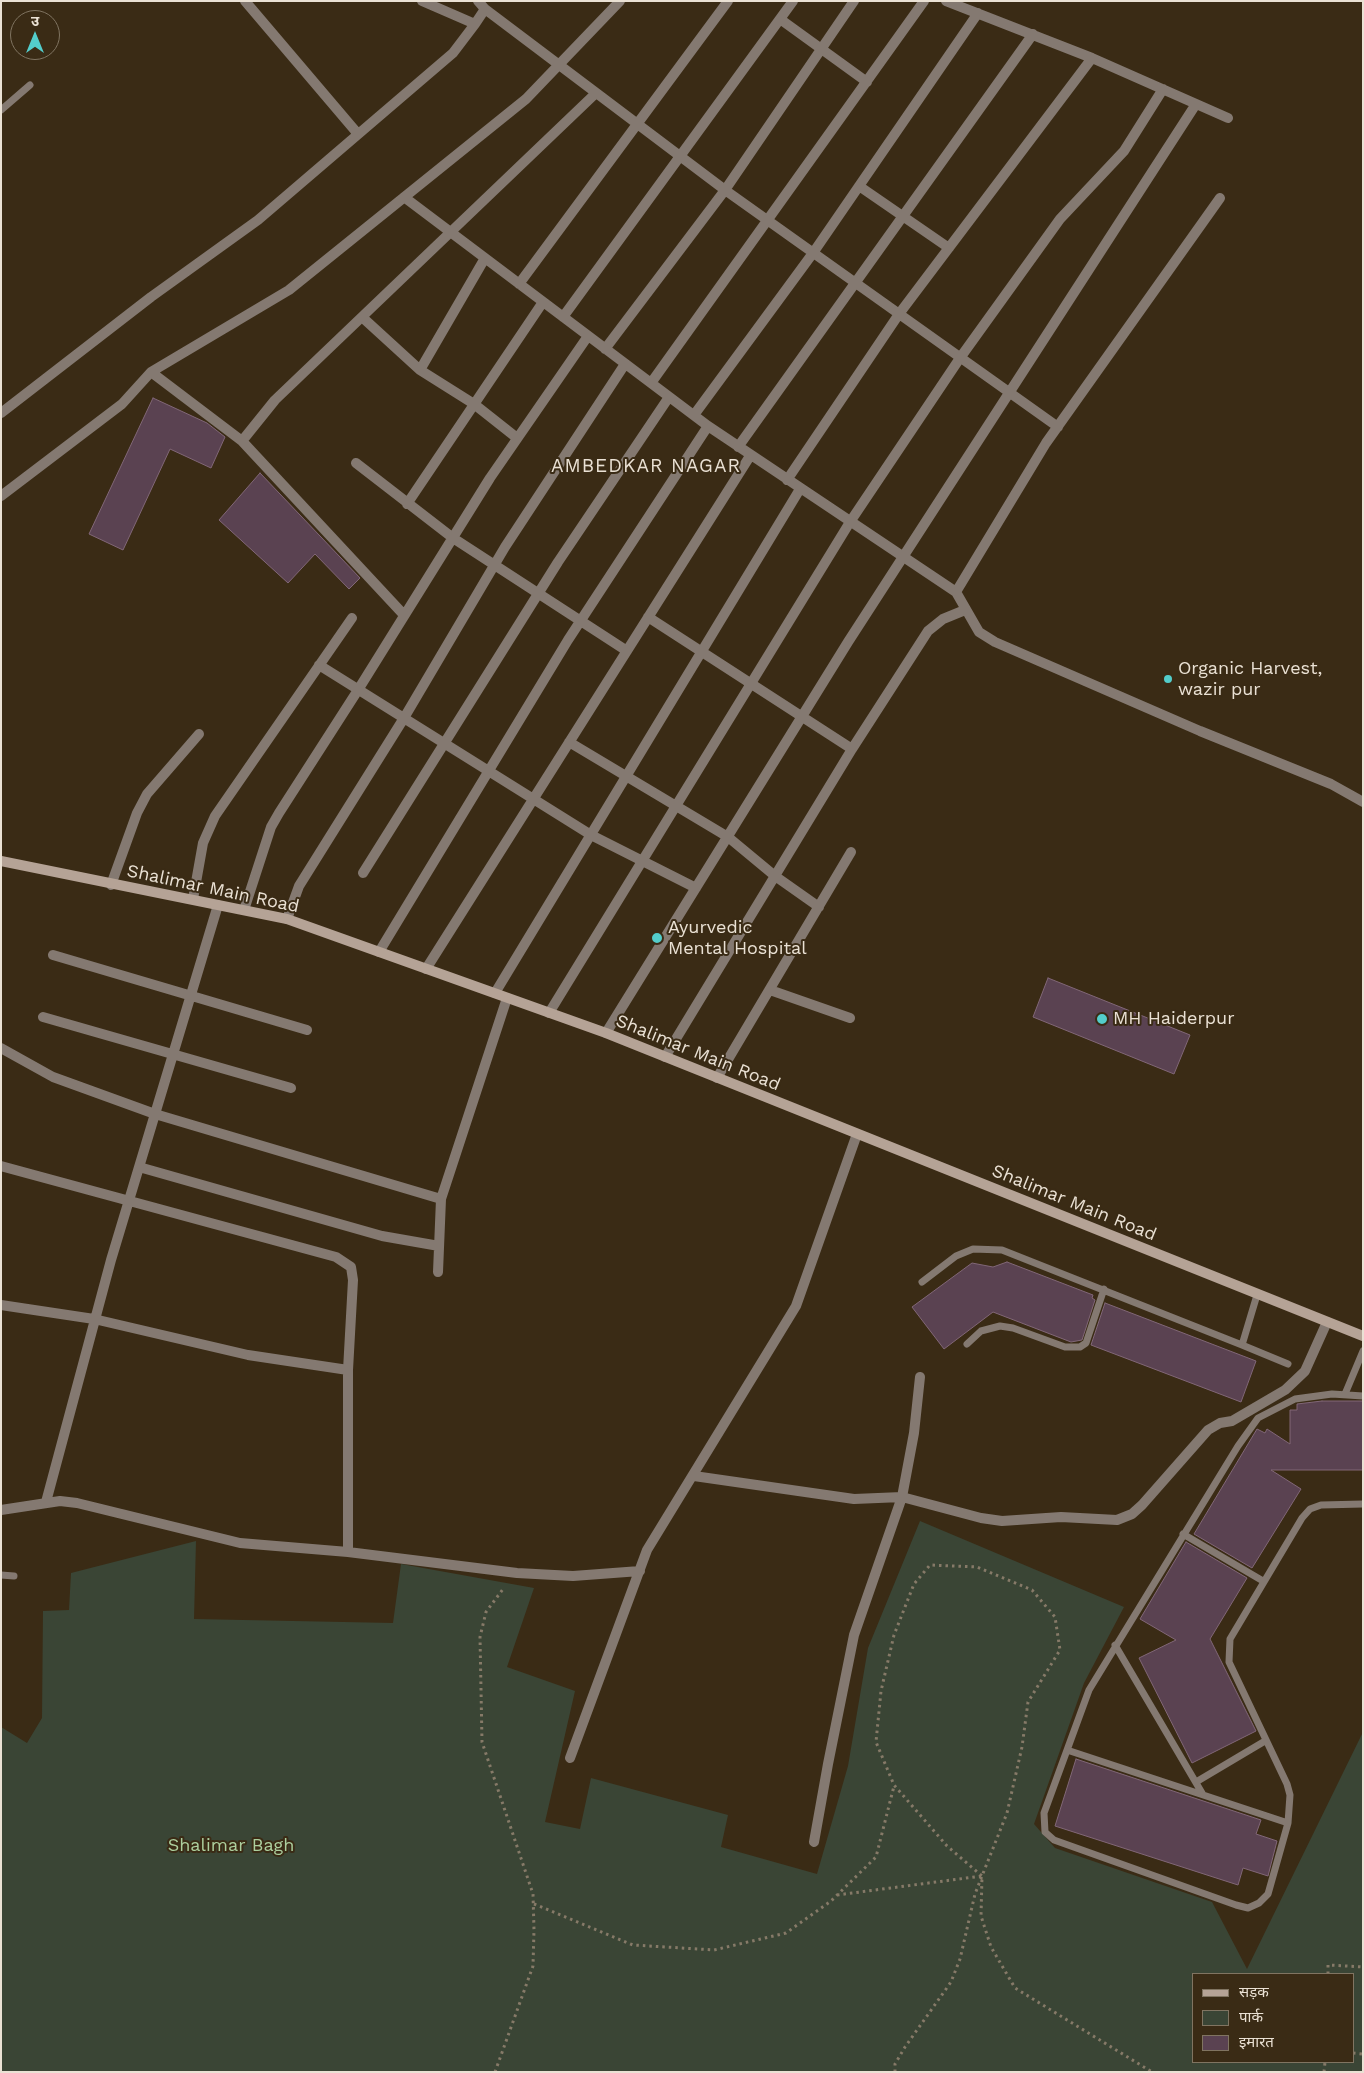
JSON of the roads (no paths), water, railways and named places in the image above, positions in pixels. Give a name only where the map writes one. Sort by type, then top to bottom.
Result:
[{"type":"street","points":[[245,1],[358,134]]},
{"type":"street","points":[[422,1],[476,24]]},
{"type":"street","points":[[478,1],[485,10],[768,221],[1058,427]]},
{"type":"street","points":[[519,284],[728,1]]},
{"type":"street","points":[[563,317],[793,1]]},
{"type":"street","points":[[605,349],[726,190],[854,1]]},
{"type":"street","points":[[650,383],[924,1]]},
{"type":"street","points":[[946,1],[1092,58],[1228,118]]},
{"type":"street","points":[[1,496],[122,404],[151,372],[289,290],[526,98],[619,2]]},
{"type":"street","points":[[1,413],[151,297],[258,220],[453,53],[485,10]]},
{"type":"street","points":[[694,415],[813,253],[978,13]]},
{"type":"street","points":[[780,20],[866,82]]},
{"type":"street","points":[[738,448],[1033,34]]},
{"type":"street","points":[[787,480],[899,314],[1092,58]]},
{"type":"street","points":[[549,1013],[850,522],[960,358],[1060,219],[1124,151],[1162,89]]},
{"type":"street","points":[[242,441],[275,400],[450,232],[497,190],[596,93]]},
{"type":"street","points":[[606,1033],[903,557],[1196,104]]},
{"type":"street","points":[[859,186],[949,248]]},
{"type":"street","points":[[404,197],[738,448],[956,592],[979,632],[995,642],[1200,731],[1331,784],[1363,802]]},
{"type":"street","points":[[956,592],[1058,427],[1220,198]]},
{"type":"street","points":[[420,370],[485,258]]},
{"type":"street","points":[[406,504],[543,302]]},
{"type":"street","points":[[362,317],[420,370],[474,404],[517,438]]},
{"type":"street","points":[[244,910],[271,827],[517,438],[588,336]]},
{"type":"street","points":[[287,919],[299,886],[404,718],[494,565],[625,364]]},
{"type":"street","points":[[151,372],[242,441],[404,616]]},
{"type":"street","points":[[363,873],[539,594],[669,397]]},
{"type":"street","points":[[379,952],[581,622],[708,426]]},
{"type":"street","points":[[426,969],[750,456]]},
{"type":"street","points":[[356,463],[406,504],[453,538],[627,651]]},
{"type":"street","points":[[495,993],[800,489]]},
{"type":"street","points":[[665,1057],[852,749],[928,631],[943,619],[965,610]]},
{"type":"street","points":[[648,617],[852,749]]},
{"type":"street","points":[[192,899],[203,844],[215,816],[352,618]]},
{"type":"street","points":[[319,665],[591,835],[696,888]]},
{"type":"street","points":[[111,884],[137,813],[147,794],[199,734]]},
{"type":"street","points":[[569,742],[728,837],[775,876],[819,907]]},
{"type":"street","points":[[717,1078],[852,852]]},
{"type":"street","name":"Shalimar Main Road","points":[[2,862],[287,919],[606,1033],[1363,1336]]},
{"type":"street","points":[[46,1502],[94,1319],[218,904]]},
{"type":"street","points":[[54,955],[307,1030]]},
{"type":"street","points":[[770,990],[850,1018]]},
{"type":"street","points":[[438,1272],[440,1199],[507,998]]},
{"type":"street","points":[[43,1017],[291,1088]]},
{"type":"street","points":[[2,1052],[53,1077],[154,1114],[440,1199]]},
{"type":"street","points":[[570,1758],[647,1550],[694,1476],[796,1306],[857,1134]]},
{"type":"street","points":[[1,1166],[344,1261],[351,1267],[353,1280],[348,1370],[348,1552]]},
{"type":"street","points":[[139,1167],[382,1236],[439,1246]]},
{"type":"street","points":[[1,1305],[94,1319],[248,1355],[348,1370]]},
{"type":"street","points":[[694,1476],[854,1499],[902,1497],[981,1518],[1002,1521],[1062,1517],[1117,1520],[1132,1514],[1208,1430],[1220,1423],[1232,1421],[1285,1390],[1305,1371],[1327,1322]]},
{"type":"street","points":[[814,1842],[854,1635],[902,1497],[914,1433],[920,1377]]},
{"type":"street","points":[[1,1510],[46,1502],[77,1503],[240,1543],[348,1552],[517,1573],[573,1576],[640,1571]]},
{"type":"lane","points":[[1,110],[30,85]]},
{"type":"lane","points":[[922,1282],[956,1256],[973,1249],[987,1248],[1013,1253],[1288,1364]]},
{"type":"lane","points":[[967,1344],[981,1331],[1000,1326],[1013,1328],[1066,1347],[1080,1347],[1086,1343],[1104,1289]]},
{"type":"lane","points":[[1242,1345],[1257,1295]]},
{"type":"lane","points":[[1345,1394],[1363,1351]]},
{"type":"lane","points":[[1363,1396],[1345,1394],[1295,1399],[1258,1418],[1238,1446],[1114,1645],[1089,1690],[1044,1813],[1045,1832],[1054,1840],[1236,1905],[1248,1908],[1259,1903],[1268,1894],[1291,1808],[1287,1784],[1229,1662],[1230,1639],[1263,1581],[1302,1518],[1310,1509],[1321,1505],[1363,1504]]},
{"type":"lane","points":[[1183,1534],[1263,1581]]},
{"type":"lane","points":[[1,1575],[14,1576]]},
{"type":"lane","points":[[1114,1645],[1202,1793]]},
{"type":"lane","points":[[1196,1782],[1265,1741]]},
{"type":"lane","points":[[1067,1750],[1202,1793],[1288,1823]]},
{"type":"place","name":"Organic Harvest, wazir pur","points":[[1168,679]]},
{"type":"place","name":"Ayurvedic Mental Hospital","points":[[657,938]]},
{"type":"place","name":"MH Haiderpur","points":[[1102,1019]]},
{"type":"district","name":"AMBEDKAR NAGAR","points":[[646,466]]},
{"type":"park label","name":"Shalimar Bagh","points":[[231,1846]]}]
